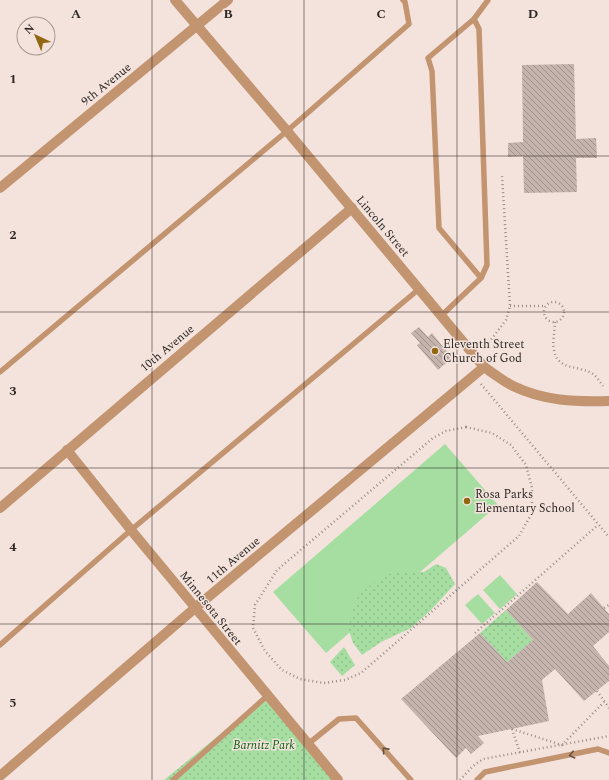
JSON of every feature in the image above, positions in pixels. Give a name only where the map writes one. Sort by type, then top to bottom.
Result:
[{"type":"street","name":"Lincoln Street","points":[[175,0],[288,131],[484,367],[512,386],[535,395],[561,401],[609,401]]},
{"type":"street","name":"9th Avenue","points":[[0,188],[228,0]]},
{"type":"street","name":"10th Avenue","points":[[0,508],[352,208]]},
{"type":"street","name":"11th Avenue","points":[[0,776],[195,608],[484,367]]},
{"type":"street","name":"Minnesota Street","points":[[67,450],[130,530],[338,780]]},
{"type":"lane","points":[[0,372],[288,131],[408,24],[405,2],[403,0]]},
{"type":"lane","points":[[481,278],[439,228],[432,71],[428,58],[474,19],[488,0]]},
{"type":"lane","points":[[441,316],[481,278],[487,265],[479,29],[474,19]]},
{"type":"lane","points":[[0,645],[130,530],[419,289]]},
{"type":"lane","points":[[173,780],[267,696]]},
{"type":"lane","points":[[308,744],[339,719],[356,718],[411,780]]},
{"type":"lane","points":[[477,780],[485,772],[598,748],[609,753]]},
{"type":"path","points":[[484,349],[506,320],[510,306],[502,175]]},
{"type":"path","points":[[510,306],[546,306],[552,302],[555,302],[563,307],[564,313],[561,319],[555,322],[549,320],[544,315],[546,306]]},
{"type":"path","points":[[555,322],[554,350],[557,358],[565,366],[583,369],[594,375],[604,386]]},
{"type":"path","points":[[481,384],[609,537]]},
{"type":"path","points":[[466,427],[492,433],[511,445],[526,465],[532,488],[532,513],[519,536],[361,673],[345,680],[324,683],[300,679],[282,670],[265,652],[253,628],[254,605],[276,570],[433,438],[446,431],[466,427]]},
{"type":"path","points":[[475,633],[598,525]]},
{"type":"path","points":[[604,608],[609,605]]},
{"type":"path","points":[[597,691],[609,708]]},
{"type":"path","points":[[521,756],[512,729],[562,745],[604,702]]},
{"type":"green space","points":[[445,444],[498,505],[326,653],[273,592]]},
{"type":"green space","points":[[436,564],[446,568],[455,584],[431,610],[411,628],[381,642],[362,655],[353,643],[349,631],[352,606],[363,591],[384,575],[407,571],[424,572]]},
{"type":"green space","points":[[500,575],[517,594],[500,609],[483,590]]},
{"type":"green space","points":[[478,594],[495,613],[482,624],[465,605]]},
{"type":"green space","points":[[506,610],[533,640],[507,662],[480,633]]},
{"type":"green space","points":[[344,647],[355,665],[342,676],[330,662]]},
{"type":"green space","name":"Barnitz Park","points":[[267,696],[338,780],[164,780]]},
{"type":"building","points":[[574,64],[576,139],[596,138],[597,158],[576,158],[577,192],[524,193],[523,156],[508,157],[508,143],[523,142],[522,65]]},
{"type":"building","name":"Eleventh Street Church of God","points":[[419,327],[428,337],[432,333],[452,358],[438,370],[417,345],[420,343],[411,333]]},
{"type":"building","points":[[537,582],[568,614],[591,593],[609,614],[609,632],[593,646],[609,666],[609,681],[584,701],[555,669],[542,680],[549,721],[478,736],[484,743],[471,754],[466,748],[456,758],[401,699],[480,633],[507,662],[533,640],[506,610]]},
{"type":"place","name":"Eleventh Street Church of God","points":[[435,351]]},
{"type":"place","name":"Rosa Parks Elementary School","points":[[467,501]]}]
